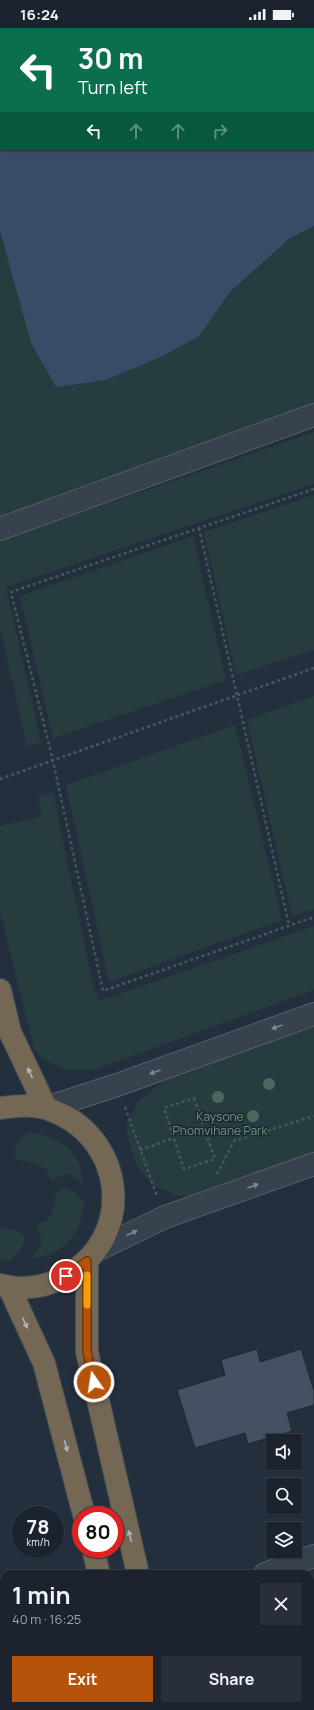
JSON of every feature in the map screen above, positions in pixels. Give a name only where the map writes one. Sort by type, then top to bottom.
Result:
[{"type":"highway","points":[[0,990],[10,1032],[46,1108]]},
{"type":"highway","points":[[0,1108],[23,1105],[46,1108],[76,1123],[89,1134],[100,1148],[108,1165],[113,1182],[114,1199],[111,1217],[105,1234],[92,1255],[74,1272],[59,1280],[42,1286],[26,1288],[4,1286]]},
{"type":"highway","points":[[92,1255],[87,1352],[137,1570]]},
{"type":"highway","points":[[4,1286],[44,1364],[82,1506]]},
{"type":"highway","points":[[95,1558],[98,1570]]},
{"type":"street","points":[[0,529],[314,415]]},
{"type":"street","points":[[46,1108],[117,1085],[314,1014]]},
{"type":"street","points":[[92,1255],[165,1217],[314,1164]]},
{"type":"street","points":[[276,1570],[314,1556]]},
{"type":"path","points":[[314,489],[11,592],[53,761],[102,991],[314,917]]},
{"type":"path","points":[[199,528],[289,925]]},
{"type":"path","points":[[0,779],[314,668]]},
{"type":"path","points":[[117,1085],[165,1217]]},
{"type":"path","points":[[194,1098],[215,1159],[184,1169],[174,1138],[164,1108],[194,1098]]},
{"type":"path","points":[[201,1204],[234,1141],[314,1116]]},
{"type":"path","points":[[140,1150],[174,1138]]},
{"type":"green space","points":[[314,226],[314,408],[0,520],[0,231],[31,343],[106,380],[161,357],[198,336],[230,292],[290,238]]},
{"type":"green space","points":[[314,432],[314,484],[6,587],[41,742],[27,746],[0,628],[0,541]]},
{"type":"green space","points":[[314,495],[314,650],[236,675],[204,532]]},
{"type":"green space","points":[[193,536],[226,680],[53,738],[20,596]]},
{"type":"green space","points":[[314,696],[314,909],[292,916],[247,720]]},
{"type":"green space","points":[[235,725],[282,920],[109,982],[66,785]]},
{"type":"green space","points":[[53,792],[94,990],[99,1001],[314,926],[314,990],[94,1070],[67,1070],[43,1059],[34,1049],[0,911],[0,826],[42,816],[38,797]]},
{"type":"green space","name":"Kaysone Phomvihane Park","points":[[314,1027],[314,1154],[198,1196],[179,1196],[153,1185],[137,1166],[128,1139],[126,1125],[138,1102],[162,1082]]},
{"type":"green space","points":[[27,1132],[48,1136],[67,1147],[78,1161],[84,1185],[69,1174],[60,1176],[53,1181],[50,1179],[46,1168],[17,1159],[14,1151]]},
{"type":"green space","points":[[65,1188],[75,1193],[85,1202],[77,1229],[69,1241],[59,1250],[49,1255],[31,1259],[42,1243],[40,1234],[36,1227],[38,1224],[48,1220],[54,1207],[57,1192]]},
{"type":"green space","points":[[0,1227],[14,1230],[23,1234],[24,1242],[11,1261],[0,1260]]},
{"type":"water","points":[[0,150],[314,150],[314,226],[290,238],[230,292],[199,336],[161,357],[106,380],[56,387],[31,343],[0,231]]},
{"type":"building","points":[[257,1349],[260,1362],[301,1349],[314,1391],[314,1405],[287,1413],[292,1431],[282,1434],[266,1434],[266,1439],[248,1444],[245,1433],[195,1448],[177,1390],[225,1375],[221,1360]]},
{"type":"slow traffic","points":[[87,1275],[87,1305]]},
{"type":"route","points":[[66,1276],[74,1272],[87,1261],[87,1352],[94,1382]]}]
